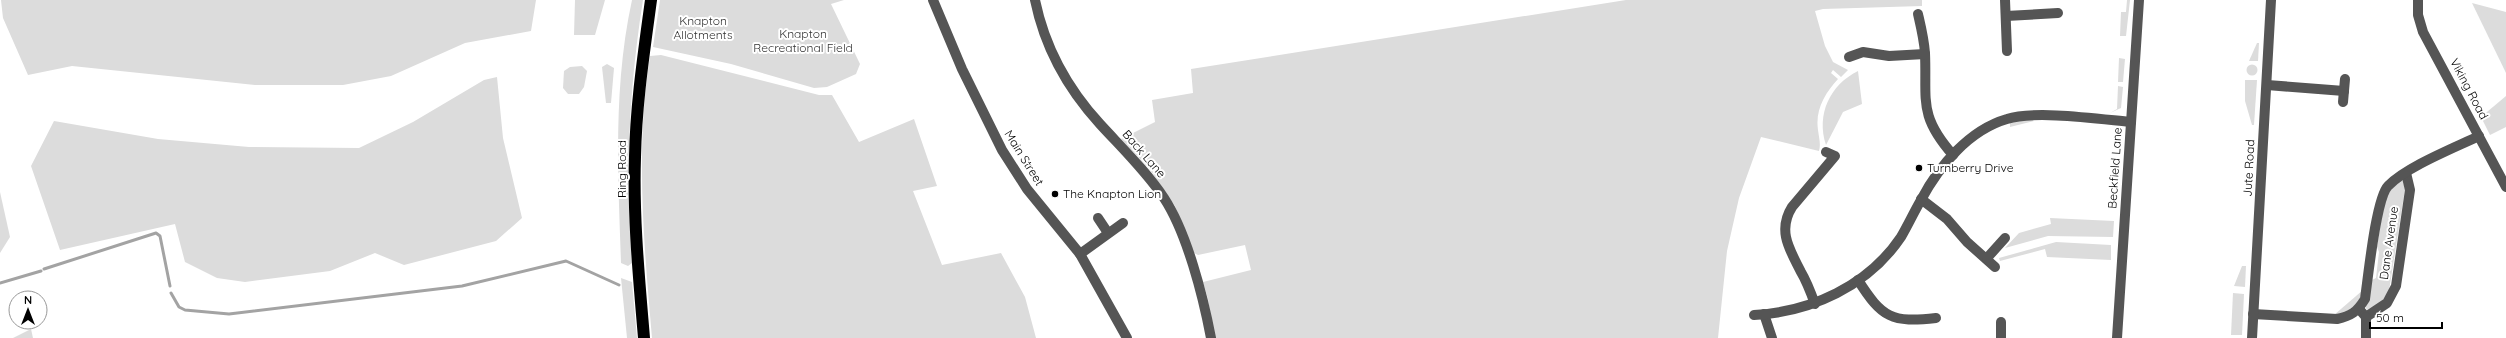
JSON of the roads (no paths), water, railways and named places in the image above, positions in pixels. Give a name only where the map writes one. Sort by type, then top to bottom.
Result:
[{"type":"highway","name":"Ring Road","points":[[644,338],[636,225],[635,157],[638,89],[651,0]]},
{"type":"street","name":"Main Street","points":[[933,0],[962,69],[1002,150],[1027,189],[1080,254],[1127,338]]},
{"type":"street","name":"Back Lane","points":[[1035,0],[1044,37],[1064,80],[1085,107],[1151,180],[1171,210],[1195,272],[1211,338]]},
{"type":"street","points":[[2005,0],[2007,51]]},
{"type":"street","name":"Beckfield Lane","points":[[2117,338],[2139,0]]},
{"type":"street","name":"Jute Road","points":[[2252,338],[2272,0]]},
{"type":"street","name":"Viking Road","points":[[2418,0],[2418,15],[2423,32],[2506,186]]},
{"type":"street","points":[[2006,16],[2058,13]]},
{"type":"street","points":[[1918,14],[1925,54],[1924,91],[1926,106],[1935,131],[1953,155]]},
{"type":"street","points":[[1849,57],[1863,52],[1889,56],[1925,54]]},
{"type":"street","points":[[2343,102],[2345,79]]},
{"type":"street","points":[[2267,85],[2344,91]]},
{"type":"street","points":[[1754,315],[1798,309],[1815,304],[1858,280],[1880,261],[1900,237],[1921,199],[1953,155],[1976,134],[2008,118],[2034,116],[2131,122]]},
{"type":"street","name":"Dane Avenue","points":[[2362,313],[2379,203],[2388,186],[2406,173],[2479,136]]},
{"type":"street","points":[[1815,304],[1786,244],[1785,222],[1792,207],[1834,156]]},
{"type":"street","name":"Dane Avenue","points":[[2253,314],[2336,319],[2362,313],[2387,303],[2396,286],[2410,190],[2406,173]]},
{"type":"street","points":[[1921,199],[1947,219],[1967,242],[1987,258],[1995,267]]},
{"type":"street","points":[[1098,218],[1108,233]]},
{"type":"street","points":[[1080,254],[1123,223]]},
{"type":"street","points":[[1987,258],[2005,238]]},
{"type":"street","points":[[1858,280],[1878,308],[1890,316],[1910,321],[1922,315],[1936,318]]},
{"type":"street","points":[[2362,313],[2366,338]]},
{"type":"street","points":[[1764,314],[1772,338]]},
{"type":"street","points":[[2001,322],[2001,338]]},
{"type":"waterway","points":[[44,269],[156,233],[160,236],[170,286]]},
{"type":"waterway","points":[[171,293],[179,307],[185,310],[229,314],[462,286],[566,261],[619,285]]},
{"type":"waterway","points":[[0,283],[41,271]]},
{"type":"place","name":"Turnberry Drive","points":[[1919,168]]},
{"type":"place","name":"The Knapton Lion","points":[[1055,194]]},
{"type":"park label","name":"Knapton Allotments","points":[[703,28]]},
{"type":"park label","name":"Knapton Recreational Field","points":[[803,41]]}]
